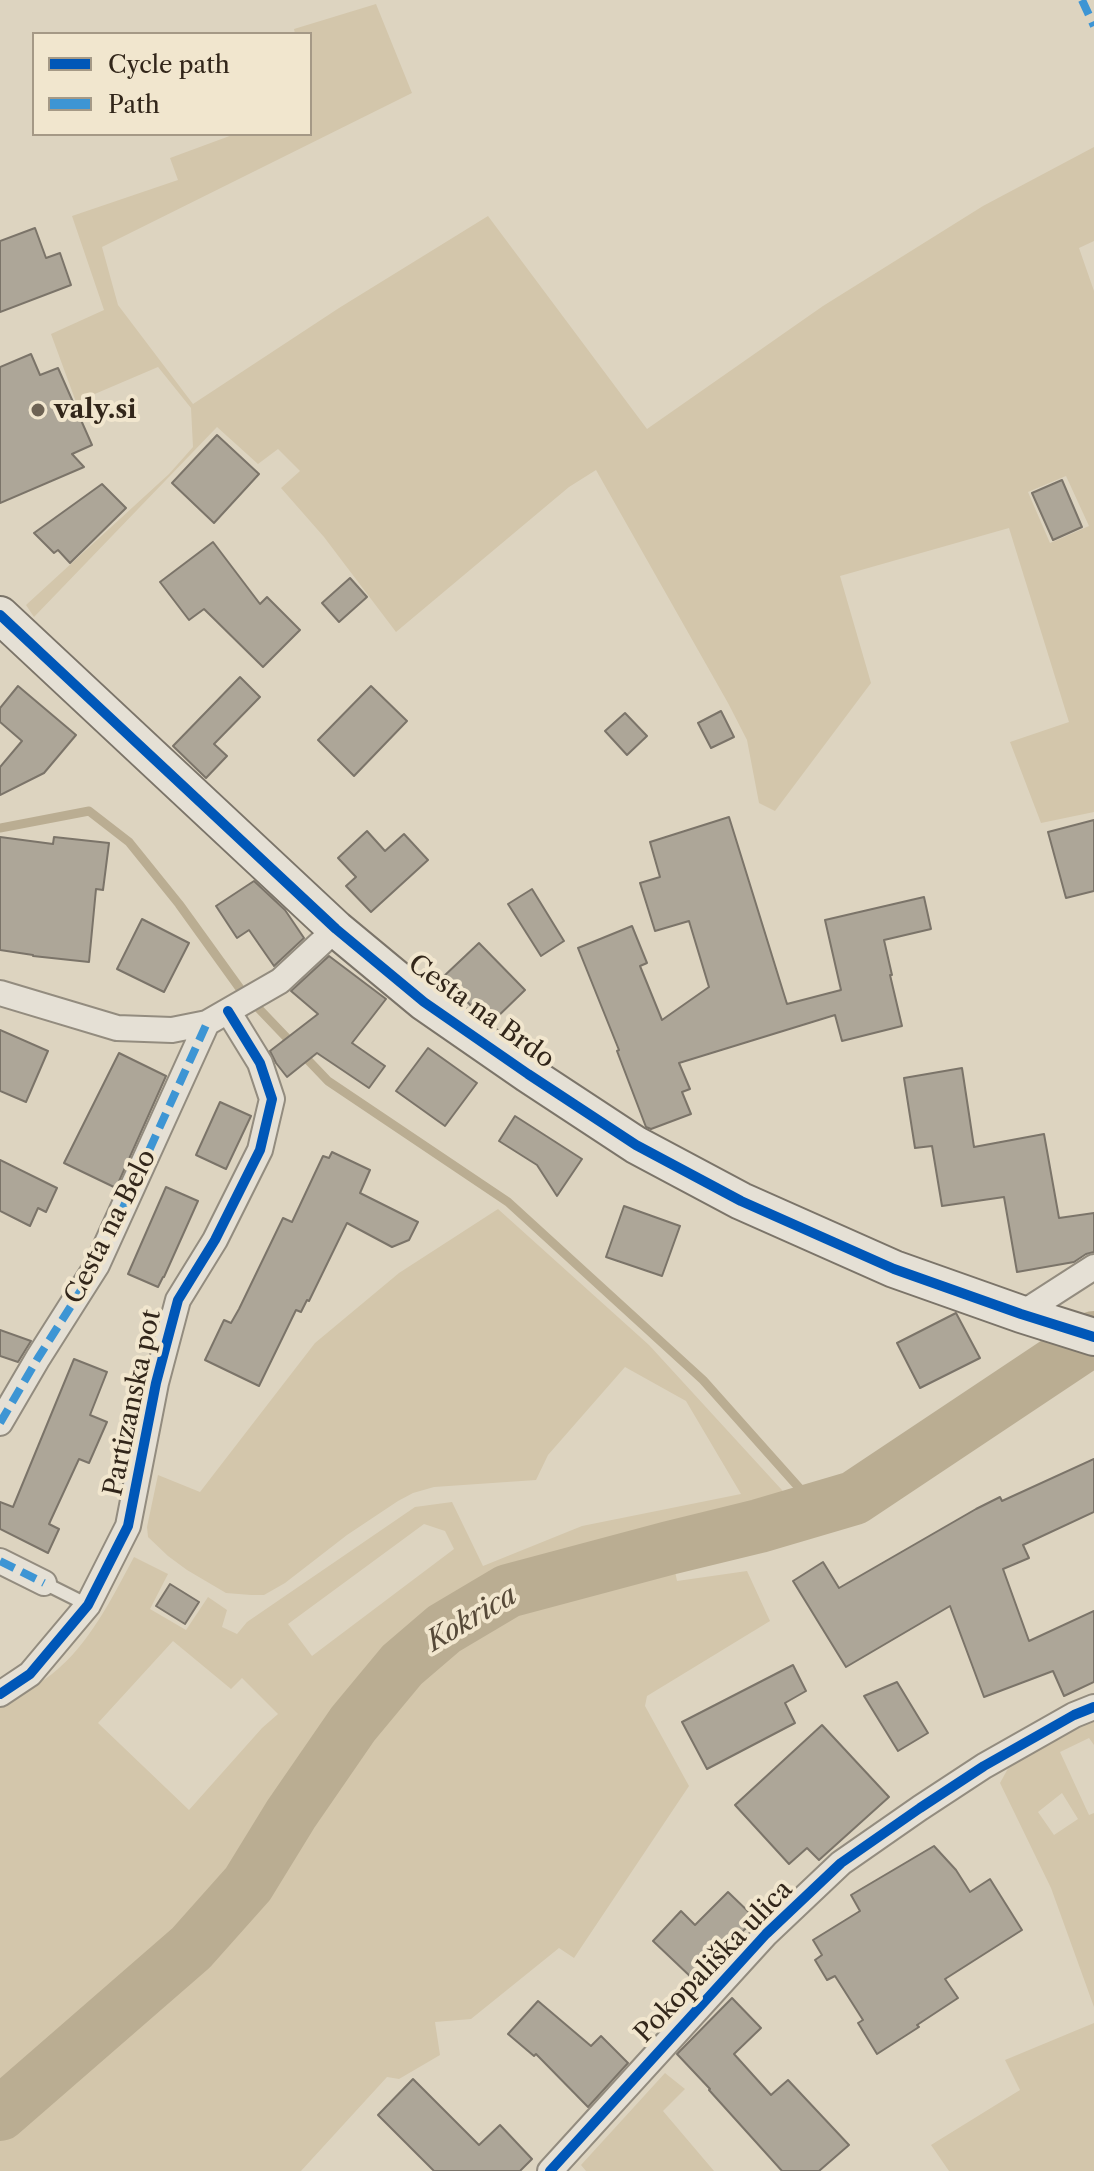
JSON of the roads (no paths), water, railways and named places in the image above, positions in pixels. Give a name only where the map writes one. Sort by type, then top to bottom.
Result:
[{"type":"street","name":"Cesta na Brdo","points":[[0,615],[336,929],[424,1002],[528,1074],[636,1145],[741,1201],[827,1241],[894,1269],[1094,1337]]},
{"type":"street","points":[[0,994],[117,1028],[172,1030],[218,1017],[280,981],[336,929]]},
{"type":"street","name":"Cesta na Belo","points":[[0,1423],[97,1265],[218,1017]]},
{"type":"street","name":"Partizanska pot","points":[[0,1694],[30,1674],[88,1605],[128,1526],[156,1383],[178,1300],[215,1240],[260,1150],[272,1099],[260,1063],[218,1017]]},
{"type":"street","points":[[1021,1314],[1094,1267]]},
{"type":"street","points":[[0,1561],[44,1583]]},
{"type":"street","name":"Pokopališka ulica","points":[[550,2171],[766,1934],[841,1863],[984,1766],[1074,1715],[1094,1707]]},
{"type":"lane","points":[[44,1583],[88,1605]]},
{"type":"waterway","points":[[0,828],[89,811],[129,842],[179,904],[241,990],[328,1081],[508,1202],[703,1380],[818,1509]]},
{"type":"waterway","name":"Kokrica","points":[[0,2114],[191,1948],[248,1884],[291,1814],[353,1724],[402,1665],[444,1629],[508,1591],[854,1498],[1094,1338]]},
{"type":"place","name":"valy.si","points":[[38,410]]}]
